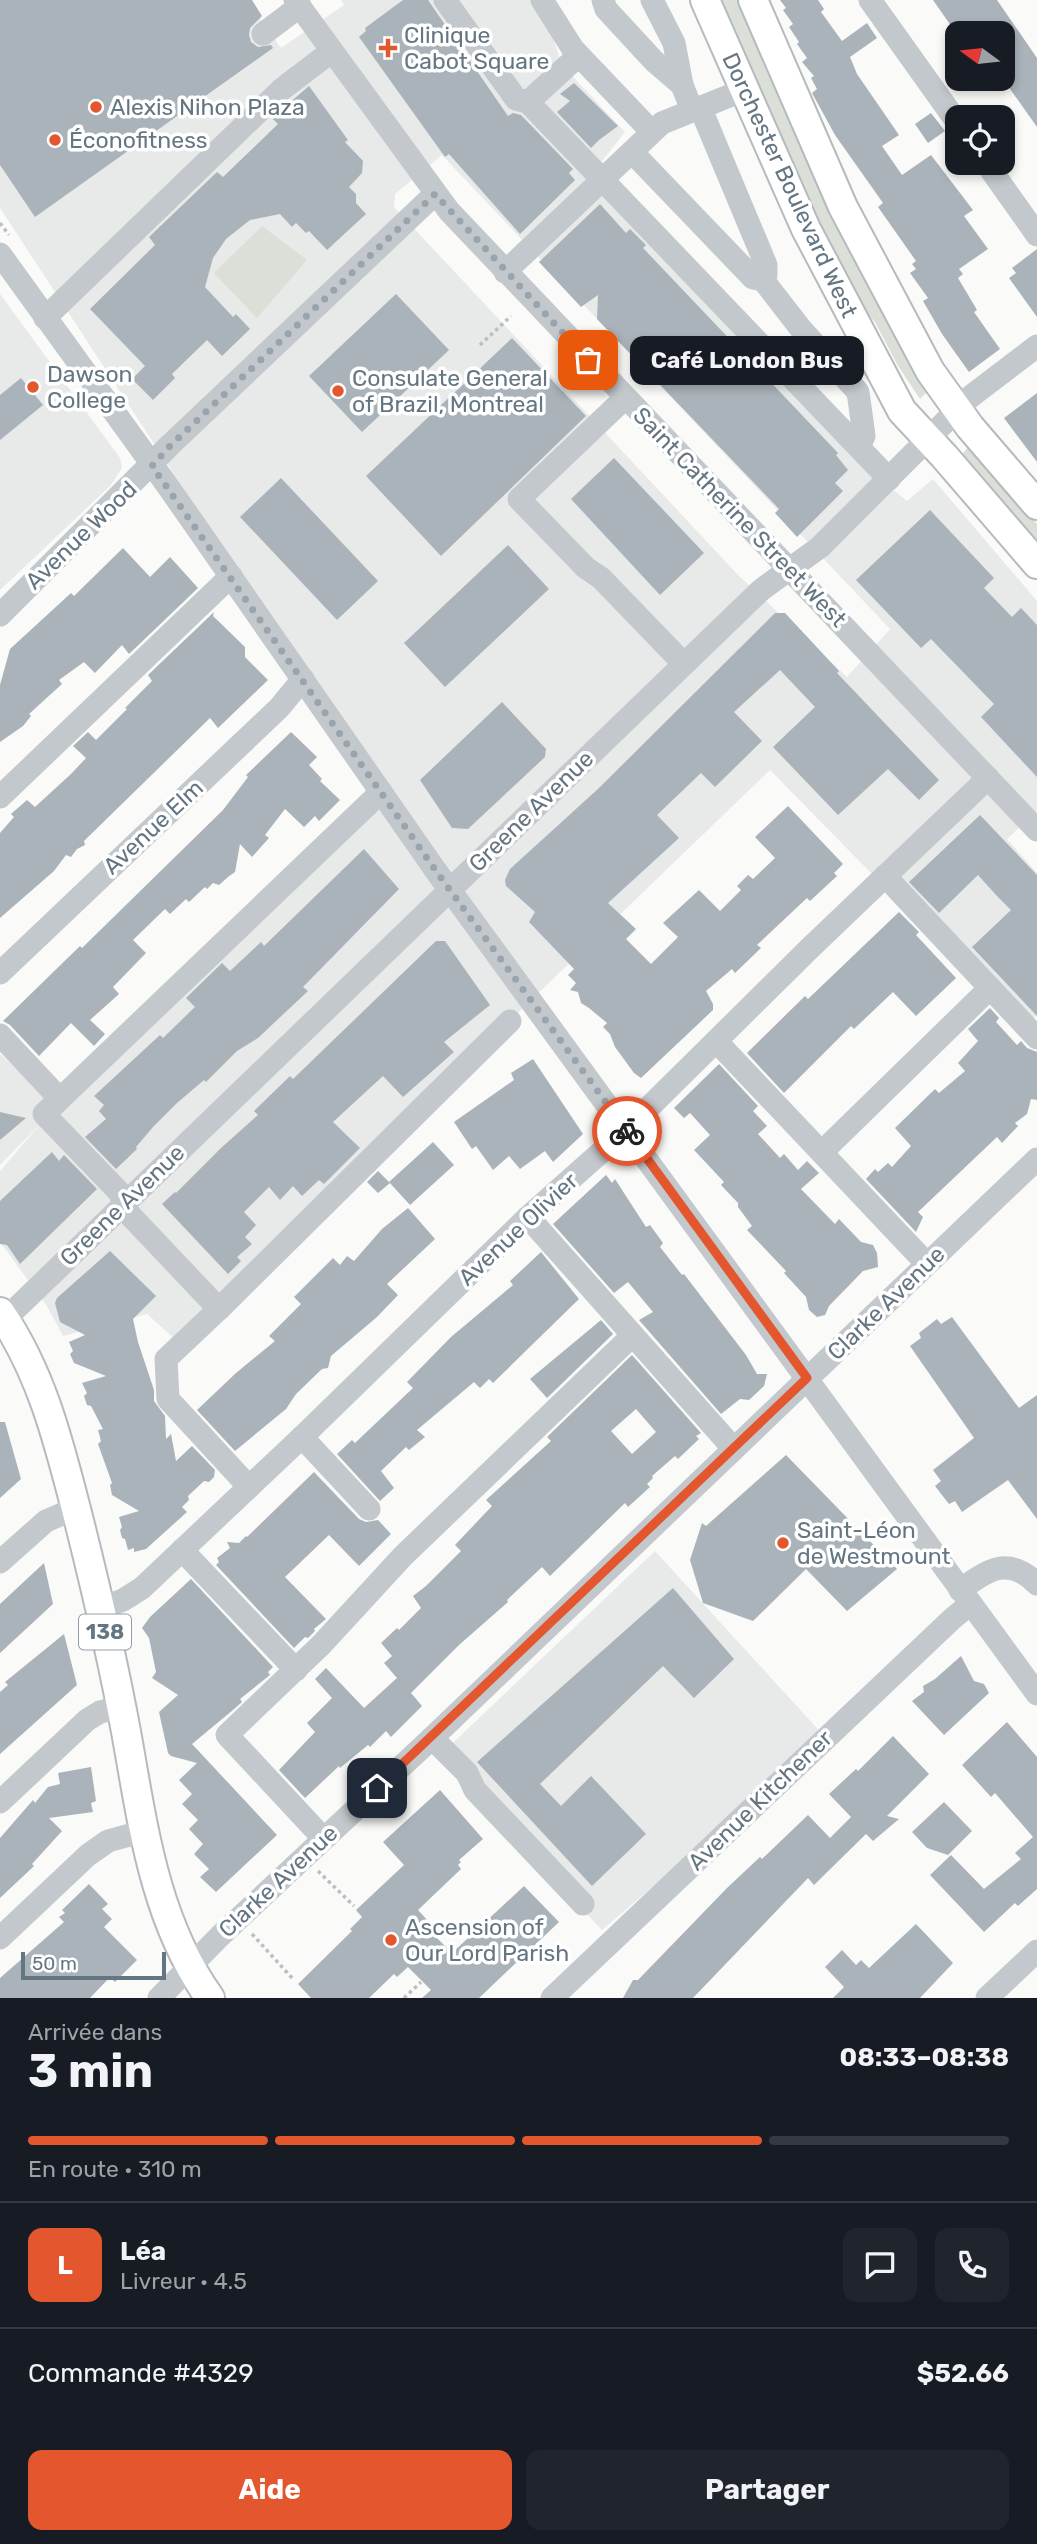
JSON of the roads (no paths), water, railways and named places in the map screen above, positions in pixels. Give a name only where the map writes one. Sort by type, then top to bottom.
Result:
[{"type":"main road","name":"Dorchester Boulevard West","points":[[705,0],[806,229],[902,411],[1037,564]]},
{"type":"main road","name":"Dorchester Boulevard West","points":[[752,0],[850,222],[930,371],[957,410],[1037,505]]},
{"type":"main road","name":"138","points":[[2,1318],[32,1367],[47,1402],[100,1609],[122,1707],[144,1831],[158,1888],[178,1941],[210,1998]]},
{"type":"street","points":[[445,0],[516,99],[528,102],[889,479]]},
{"type":"street","points":[[542,0],[578,56],[652,132]]},
{"type":"street","points":[[603,0],[607,9],[654,61],[682,85],[696,108],[766,265],[763,279]]},
{"type":"street","points":[[652,0],[674,43],[682,85]]},
{"type":"street","points":[[870,0],[945,105]]},
{"type":"street","points":[[263,34],[298,3]]},
{"type":"street","name":"Saint Catherine Street West","points":[[298,3],[435,194],[505,272],[1037,830]]},
{"type":"street","points":[[45,318],[282,89],[332,51]]},
{"type":"street","points":[[528,102],[578,56]]},
{"type":"street","points":[[505,272],[667,120],[744,90]]},
{"type":"street","points":[[632,152],[753,278],[763,279],[802,329],[858,392],[864,436],[863,444],[859,447]]},
{"type":"street","points":[[994,175],[1037,235]]},
{"type":"street","name":"Avenue Wood","points":[[0,615],[180,436],[435,194]]},
{"type":"street","points":[[0,254],[231,576],[450,889],[1037,1693]]},
{"type":"street","name":"Greene Avenue","points":[[2,1318],[761,590],[820,547],[957,410],[1037,346]]},
{"type":"street","points":[[625,398],[519,499],[586,568],[601,578],[684,664]]},
{"type":"street","points":[[0,797],[231,576]]},
{"type":"street","name":"Avenue Elm","points":[[0,973],[279,708],[303,679]]},
{"type":"street","name":"Avenue Olivier","points":[[100,1609],[133,1595],[249,1487],[528,1217],[626,1130],[988,778]]},
{"type":"street","points":[[219,1309],[128,1213],[120,1193],[44,1114],[381,792]]},
{"type":"street","points":[[885,876],[1037,1038]]},
{"type":"street","points":[[822,1152],[990,988]]},
{"type":"street","points":[[249,1487],[168,1399],[166,1359],[510,1020]]},
{"type":"street","points":[[0,1035],[60,1099]]},
{"type":"street","points":[[716,1041],[927,1264]]},
{"type":"street","name":"Clarke Avenue","points":[[159,1998],[220,1936],[432,1738],[1037,1159]]},
{"type":"street","points":[[528,1217],[733,1448]]},
{"type":"street","points":[[323,1839],[227,1735],[296,1670],[402,1556],[632,1336]]},
{"type":"street","points":[[302,1437],[369,1509]]},
{"type":"street","points":[[0,1562],[46,1521],[76,1508]]},
{"type":"street","points":[[181,1550],[296,1670]]},
{"type":"street","name":"Avenue Kitchener","points":[[552,1998],[903,1664],[986,1572],[1000,1567],[1011,1568],[1037,1584]]},
{"type":"street","points":[[0,1802],[87,1720],[100,1712],[122,1707]]},
{"type":"street","points":[[432,1738],[467,1773],[475,1790],[583,1904]]},
{"type":"street","points":[[0,1938],[88,1855],[108,1841],[144,1831]]},
{"type":"street","points":[[987,1998],[1037,1951]]},
{"type":"place","name":"Clinique Cabot Square","points":[[388,48]]},
{"type":"place","name":"Alexis Nihon Plaza","points":[[96,107]]},
{"type":"place","name":"Éconofitness","points":[[55,140]]},
{"type":"place","name":"Café London Bus","points":[[588,360]]},
{"type":"place","name":"Dawson College","points":[[33,387]]},
{"type":"place","name":"Consulate General of Brazil, Montreal","points":[[338,391]]},
{"type":"place","name":"Saint-Léon de Westmount","points":[[783,1543]]},
{"type":"place","name":"Ascension of Our Lord Parish","points":[[391,1940]]}]
